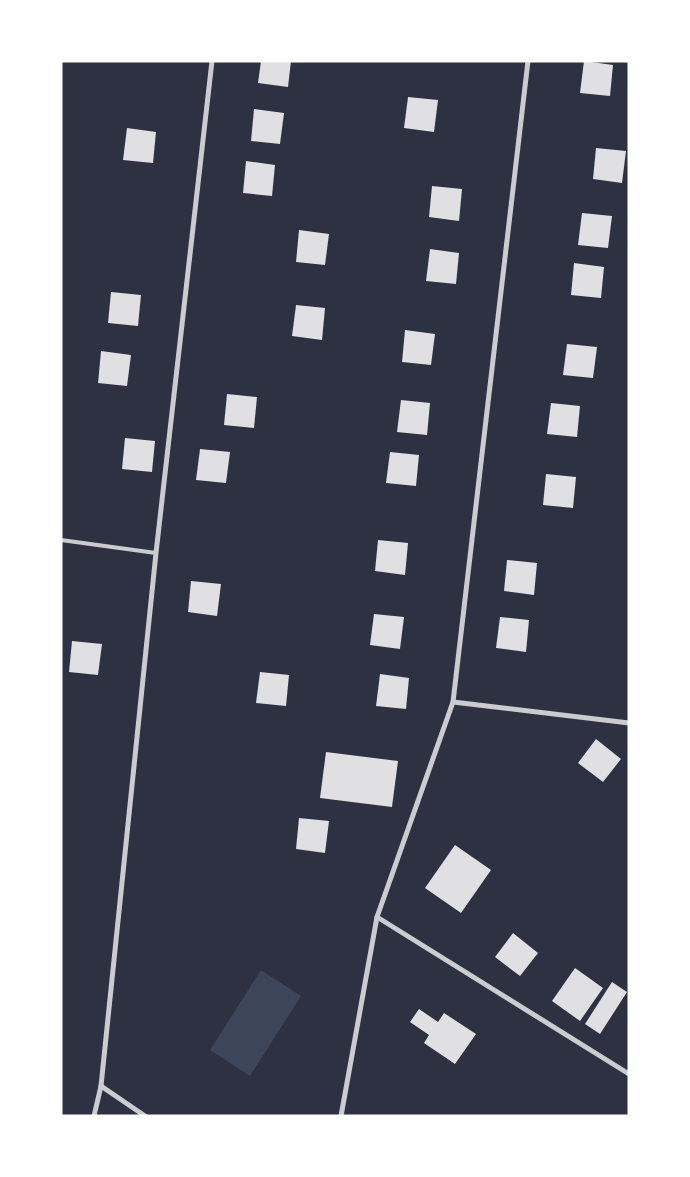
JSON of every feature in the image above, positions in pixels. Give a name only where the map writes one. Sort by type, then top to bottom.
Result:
[{"type":"street","points":[[94,1116],[101,1086],[156,553],[212,61]]},
{"type":"street","points":[[341,1116],[377,917],[453,702],[528,61]]},
{"type":"street","points":[[453,702],[629,723]]},
{"type":"street","points":[[377,917],[629,1074]]},
{"type":"street","points":[[101,1086],[145,1116]]},
{"type":"lane","points":[[61,540],[156,553]]},
{"type":"shaded area","points":[[261,970],[301,996],[250,1076],[210,1050]]},
{"type":"building","points":[[261,61],[291,61],[288,87],[258,83]]},
{"type":"building","points":[[584,61],[613,65],[610,96],[580,93]]},
{"type":"building","points":[[408,97],[438,100],[434,132],[404,128]]},
{"type":"building","points":[[254,109],[284,113],[280,144],[251,141]]},
{"type":"building","points":[[127,128],[156,132],[153,163],[123,160]]},
{"type":"building","points":[[596,148],[626,151],[622,183],[593,179]]},
{"type":"building","points":[[246,161],[275,165],[272,196],[243,193]]},
{"type":"building","points":[[432,186],[462,189],[459,221],[429,217]]},
{"type":"building","points":[[582,213],[612,216],[608,248],[578,245]]},
{"type":"building","points":[[299,230],[329,234],[325,265],[296,262]]},
{"type":"building","points":[[430,249],[459,253],[456,284],[426,281]]},
{"type":"building","points":[[574,263],[604,267],[601,298],[571,295]]},
{"type":"building","points":[[111,292],[141,295],[138,326],[108,323]]},
{"type":"building","points":[[296,305],[325,308],[322,340],[292,336]]},
{"type":"building","points":[[405,330],[435,334],[431,365],[402,362]]},
{"type":"building","points":[[567,344],[597,347],[593,378],[563,375]]},
{"type":"building","points":[[101,351],[131,355],[127,386],[98,383]]},
{"type":"building","points":[[227,394],[257,397],[254,428],[224,425]]},
{"type":"building","points":[[401,400],[430,403],[427,435],[397,432]]},
{"type":"building","points":[[551,403],[580,406],[577,437],[547,434]]},
{"type":"building","points":[[125,438],[155,441],[152,472],[122,469]]},
{"type":"building","points":[[200,449],[230,452],[226,483],[196,480]]},
{"type":"building","points":[[390,452],[419,455],[416,486],[386,483]]},
{"type":"building","points":[[546,474],[576,477],[573,508],[543,505]]},
{"type":"building","points":[[378,540],[408,543],[405,575],[375,571]]},
{"type":"building","points":[[507,560],[537,563],[534,595],[504,591]]},
{"type":"building","points":[[191,581],[221,584],[217,616],[188,612]]},
{"type":"building","points":[[374,614],[404,617],[400,649],[370,645]]},
{"type":"building","points":[[500,617],[529,620],[526,652],[496,648]]},
{"type":"building","points":[[72,641],[102,644],[98,675],[69,672]]},
{"type":"building","points":[[260,672],[289,675],[286,706],[256,703]]},
{"type":"building","points":[[380,674],[409,678],[406,709],[376,706]]},
{"type":"building","points":[[596,739],[621,759],[603,782],[578,763]]},
{"type":"building","points":[[326,752],[398,761],[392,807],[320,798]]},
{"type":"building","points":[[299,818],[329,821],[325,853],[296,849]]},
{"type":"building","points":[[455,845],[491,870],[461,913],[425,888]]},
{"type":"building","points":[[513,933],[538,953],[520,976],[495,957]]},
{"type":"building","points":[[575,968],[603,988],[580,1021],[552,1001]]},
{"type":"building","points":[[612,982],[627,992],[600,1034],[585,1024]]},
{"type":"building","points":[[419,1009],[438,1022],[444,1013],[476,1034],[455,1064],[424,1043],[429,1035],[410,1022]]}]
